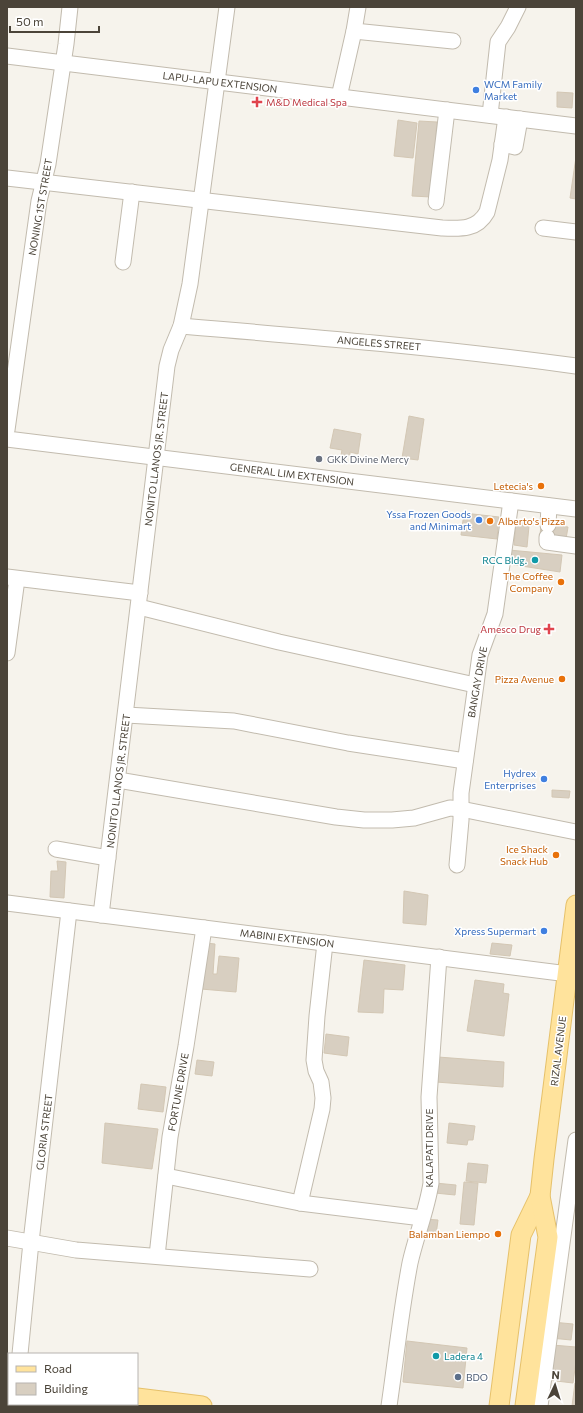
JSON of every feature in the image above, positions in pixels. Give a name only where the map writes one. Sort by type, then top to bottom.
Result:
[{"type":"main road","name":"RIZAL AVENUE","points":[[499,1406],[521,1235],[540,1196],[572,974],[576,905]]},
{"type":"main road","name":"RIZAL AVENUE","points":[[525,1406],[548,1237],[540,1196]]},
{"type":"main road","points":[[138,1398],[158,1403],[202,1406]]},
{"type":"street","name":"NONING 1ST STREET","points":[[7,430],[39,201],[44,182],[63,63],[70,7]]},
{"type":"street","name":"NONITO LLANOS JR. STREET","points":[[101,915],[167,366],[171,350],[181,326],[188,290],[218,82],[227,7]]},
{"type":"street","points":[[339,96],[358,7]]},
{"type":"street","points":[[490,115],[498,42],[508,27],[518,7]]},
{"type":"street","points":[[354,31],[453,41]]},
{"type":"street","name":"LAPU-LAPU EXTENSION","points":[[7,56],[576,126]]},
{"type":"street","points":[[436,202],[447,110]]},
{"type":"street","points":[[7,178],[442,228],[468,227],[477,224],[484,218],[487,212],[500,160],[502,144],[515,147],[513,118]]},
{"type":"street","points":[[122,262],[132,192]]},
{"type":"street","points":[[543,228],[576,232]]},
{"type":"street","name":"ANGELES STREET","points":[[181,326],[499,355],[576,366]]},
{"type":"street","name":"GENERAL LIM EXTENSION","points":[[7,439],[576,510]]},
{"type":"street","name":"BANGAY DRIVE","points":[[457,865],[461,793],[480,655],[495,614],[511,502]]},
{"type":"street","points":[[549,506],[547,542],[576,546]]},
{"type":"street","points":[[7,654],[12,578],[139,600],[280,642],[476,685]]},
{"type":"street","points":[[126,714],[234,721],[348,742],[465,761]]},
{"type":"street","points":[[118,780],[336,817],[364,820],[392,820],[414,818],[450,808],[576,832]]},
{"type":"street","points":[[56,848],[108,858]]},
{"type":"street","name":"MABINI EXTENSION","points":[[7,903],[572,974]]},
{"type":"street","name":"GLORIA STREET","points":[[20,1353],[31,1242],[69,911]]},
{"type":"street","name":"FORTUNE DRIVE","points":[[156,1256],[170,1137],[204,928]]},
{"type":"street","points":[[300,1203],[323,1098],[321,1082],[316,1071],[314,1060],[325,943]]},
{"type":"street","name":"KALAPATI DRIVE","points":[[389,1406],[407,1282],[431,1183],[429,1105],[439,957]]},
{"type":"street","points":[[540,1406],[576,1140]]},
{"type":"street","points":[[166,1176],[300,1203],[422,1218]]},
{"type":"street","points":[[7,1238],[76,1250],[310,1269]]},
{"type":"building","points":[[557,92],[573,93],[572,108],[557,107]]},
{"type":"building","points":[[398,120],[417,123],[413,158],[394,156]]},
{"type":"building","points":[[419,121],[437,122],[431,197],[412,196]]},
{"type":"building","points":[[576,157],[576,199],[570,198]]},
{"type":"building","points":[[409,416],[424,419],[418,460],[402,458]]},
{"type":"building","points":[[334,429],[361,434],[358,454],[350,452],[350,456],[341,455],[342,450],[330,448]]},
{"type":"building","points":[[464,513],[499,517],[497,539],[461,535]]},
{"type":"building","points":[[516,520],[526,521],[529,526],[527,547],[514,545]]},
{"type":"building","points":[[541,524],[568,527],[566,539],[540,536]]},
{"type":"building","name":"RCC Bldg.","points":[[509,550],[562,555],[560,572],[509,564]]},
{"type":"building","points":[[552,790],[570,791],[569,798],[552,797]]},
{"type":"building","points":[[57,861],[66,862],[64,898],[50,897],[51,871],[58,871]]},
{"type":"building","points":[[404,891],[428,895],[426,925],[403,923]]},
{"type":"building","points":[[206,943],[215,944],[213,974],[217,974],[219,956],[239,958],[236,992],[201,989]]},
{"type":"building","points":[[492,943],[512,945],[510,956],[490,954]]},
{"type":"building","points":[[364,960],[405,965],[403,990],[384,989],[383,1013],[358,1012]]},
{"type":"building","points":[[475,980],[504,984],[503,993],[509,994],[504,1036],[467,1031]]},
{"type":"building","points":[[326,1034],[349,1037],[347,1056],[324,1053]]},
{"type":"building","points":[[438,1057],[504,1062],[503,1087],[436,1082]]},
{"type":"building","points":[[197,1060],[214,1062],[212,1076],[195,1074]]},
{"type":"building","points":[[141,1084],[166,1087],[163,1112],[138,1109]]},
{"type":"building","points":[[105,1123],[158,1129],[152,1169],[102,1163]]},
{"type":"building","points":[[449,1123],[475,1126],[473,1140],[468,1140],[467,1145],[447,1143]]},
{"type":"building","points":[[468,1163],[488,1165],[486,1183],[466,1181]]},
{"type":"building","points":[[464,1182],[478,1183],[474,1225],[460,1224]]},
{"type":"building","points":[[435,1183],[456,1185],[455,1195],[435,1193]]},
{"type":"building","points":[[424,1219],[438,1220],[436,1235],[423,1234]]},
{"type":"building","points":[[552,1322],[573,1324],[571,1340],[551,1338]]},
{"type":"building","name":"Ladera 4","points":[[407,1341],[467,1348],[463,1388],[403,1382]]},
{"type":"building","points":[[552,1345],[576,1347],[573,1383],[548,1380]]},
{"type":"building","points":[[575,1383],[576,1406],[572,1406]]},
{"type":"place","name":"WCM Family Market","points":[[476,90]]},
{"type":"place","name":"M&D Medical Spa","points":[[257,102]]},
{"type":"place","name":"GKK Divine Mercy","points":[[319,459]]},
{"type":"place","name":"Letecia's","points":[[541,486]]},
{"type":"place","name":"Yssa Frozen Goods and Minimart","points":[[479,520]]},
{"type":"place","name":"Alberto's Pizza","points":[[490,521]]},
{"type":"place","name":"RCC Bldg.","points":[[535,560]]},
{"type":"place","name":"The Coffee Company","points":[[561,582]]},
{"type":"place","name":"Amesco Drug","points":[[549,629]]},
{"type":"place","name":"Pizza Avenue","points":[[562,679]]},
{"type":"place","name":"Hydrex Enterprises","points":[[544,779]]},
{"type":"place","name":"Ice Shack Snack Hub","points":[[556,855]]},
{"type":"place","name":"Xpress Supermart","points":[[544,931]]},
{"type":"place","name":"Balamban Liempo","points":[[498,1234]]},
{"type":"place","name":"Ladera 4","points":[[436,1356]]},
{"type":"place","name":"BDO","points":[[458,1377]]}]
